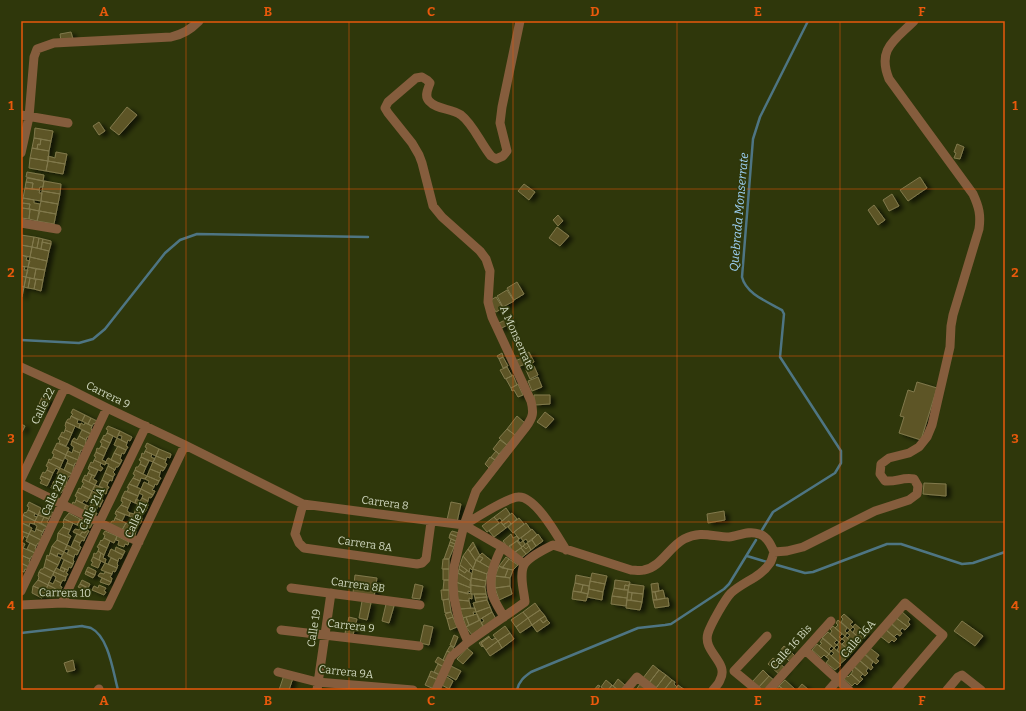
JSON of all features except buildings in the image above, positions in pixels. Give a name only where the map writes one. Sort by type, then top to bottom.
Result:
[{"type":"street","points":[[21,153],[25,116],[36,49],[54,43],[171,37],[184,34],[198,21]]},
{"type":"street","name":"A Monserrate","points":[[464,525],[476,491],[526,427],[532,418],[533,409],[531,401],[492,316],[488,302],[490,271],[486,259],[480,251],[442,217],[433,206],[422,163],[418,154],[412,143],[385,108],[388,102],[416,78],[422,77],[430,84],[426,94],[427,100],[433,105],[453,111],[466,120],[490,156],[496,159],[503,156],[507,151],[500,122],[520,21]]},
{"type":"street","points":[[774,552],[787,551],[803,547],[875,511],[909,500],[917,494],[918,486],[914,479],[906,477],[894,482],[885,481],[880,474],[881,464],[889,458],[908,453],[919,447],[927,437],[932,425],[950,348],[953,315],[979,229],[981,216],[978,204],[973,194],[889,79],[884,69],[884,58],[887,49],[894,40],[914,21]]},
{"type":"street","points":[[25,116],[68,123]]},
{"type":"street","points":[[21,223],[57,229]]},
{"type":"street","name":"Carrera 9","points":[[22,371],[65,387],[185,445]]},
{"type":"street","name":"Calle 22","points":[[21,479],[65,387]]},
{"type":"street","name":"Calle 21B","points":[[21,591],[108,408]]},
{"type":"street","name":"Calle 21A","points":[[62,603],[146,426]]},
{"type":"street","name":"Carrera 8","points":[[185,445],[303,504],[431,522],[464,525]]},
{"type":"street","name":"Calle 21","points":[[108,606],[185,445]]},
{"type":"street","points":[[21,484],[139,542]]},
{"type":"street","points":[[468,642],[459,621],[454,598],[453,584],[454,567],[464,525],[511,499],[520,496],[530,500],[537,506],[566,550]]},
{"type":"street","name":"Carrera 8A","points":[[303,504],[295,534],[299,543],[304,548],[422,563],[426,559],[431,522]]},
{"type":"street","points":[[464,525],[502,547],[524,564]]},
{"type":"street","points":[[436,690],[452,657],[468,642],[525,602],[522,579],[524,564],[538,552],[552,545],[631,570],[644,570],[656,564],[675,545],[696,535],[708,534],[719,537],[731,537],[748,532],[760,534],[770,541],[774,552],[770,563],[762,572],[732,592],[726,599],[708,633],[707,642],[710,650],[721,664],[723,671],[721,680],[713,690]]},
{"type":"street","points":[[502,547],[495,560],[491,578],[492,594],[504,617]]},
{"type":"street","name":"Carrera 8B","points":[[291,588],[420,605]]},
{"type":"street","name":"Calle 19","points":[[317,686],[326,635],[331,594]]},
{"type":"street","name":"Carrera 10","points":[[21,605],[62,603],[108,606]]},
{"type":"street","name":"Calle 16A","points":[[829,690],[905,603],[943,635],[896,690]]},
{"type":"street","name":"Calle 16 Bis","points":[[770,690],[831,621]]},
{"type":"street","name":"Carrera 9","points":[[281,630],[419,646]]},
{"type":"street","points":[[757,690],[734,671],[767,636]]},
{"type":"street","points":[[805,650],[849,690]]},
{"type":"street","name":"Carrera 9A","points":[[278,672],[317,686],[413,690]]},
{"type":"street","points":[[947,690],[958,677],[962,675],[981,690]]},
{"type":"street","points":[[626,690],[637,677],[654,690]]},
{"type":"waterway","name":"Quebrada Monserrate","points":[[762,530],[773,512],[835,473],[841,463],[841,451],[780,357],[784,314],[782,310],[764,301],[753,293],[744,283],[742,277],[753,139],[760,117],[808,21]]},
{"type":"waterway","points":[[21,340],[79,343],[93,339],[105,329],[165,253],[180,240],[197,234],[368,237]]},
{"type":"waterway","name":"Quebrada Monserrate","points":[[517,690],[522,680],[531,672],[638,628],[671,624],[724,589],[729,584],[756,540]]},
{"type":"waterway","points":[[777,565],[805,573],[813,572],[887,544],[901,544],[962,564],[973,563],[1005,552]]},
{"type":"waterway","points":[[747,556],[767,562]]},
{"type":"waterway","points":[[21,633],[82,626],[91,628],[102,639],[106,647],[118,690]]}]
